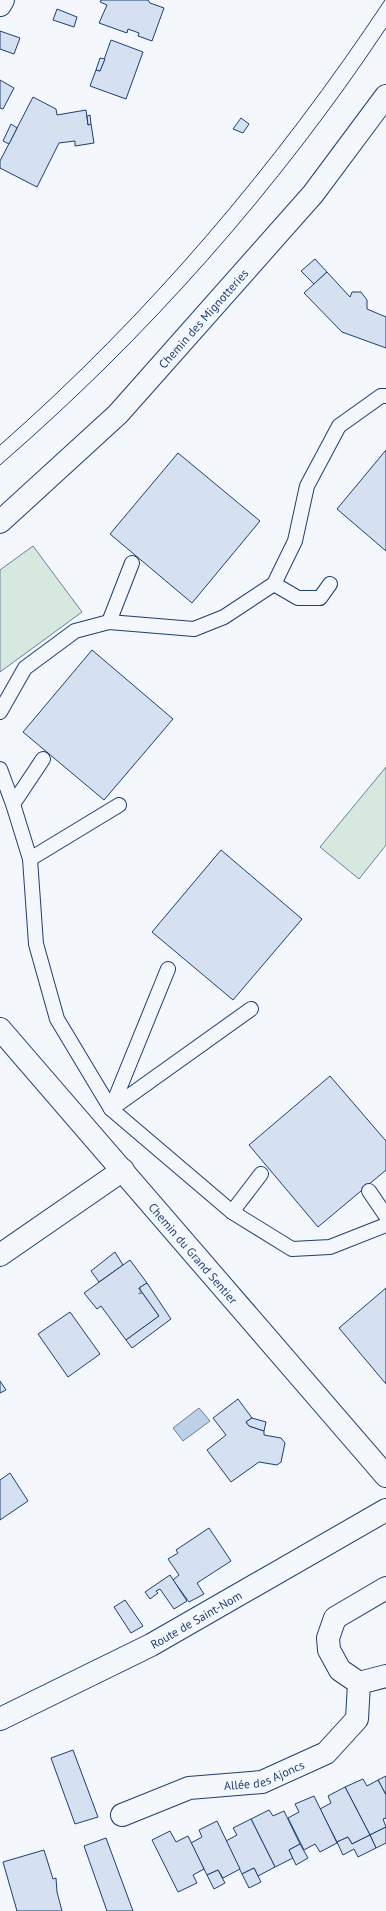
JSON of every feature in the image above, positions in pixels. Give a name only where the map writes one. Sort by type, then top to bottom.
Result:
[{"type":"street","points":[[0,5],[2,0]]},
{"type":"street","name":"Chemin des Mignotteries","points":[[0,522],[118,414],[313,194],[386,96]]},
{"type":"street","name":"Chemin du Grand Sentier","points":[[0,1029],[386,1476]]},
{"type":"street","points":[[0,1255],[122,1170]]},
{"type":"street","name":"Route de Saint-Nom","points":[[0,1719],[151,1645],[386,1510]]},
{"type":"street","points":[[386,1588],[335,1618],[328,1638],[329,1650],[340,1670],[358,1683],[386,1676]]},
{"type":"street","name":"Allée des Ajoncs","points":[[122,1815],[189,1788],[262,1782],[326,1753],[357,1719],[358,1683]]},
{"type":"lane","points":[[0,712],[25,668],[76,631],[109,622],[194,629],[224,617],[274,584],[295,541],[307,486],[339,426],[381,396],[386,396]]},
{"type":"lane","points":[[109,622],[132,563]]},
{"type":"lane","points":[[274,584],[298,598],[320,598],[330,584]]},
{"type":"lane","points":[[13,804],[43,760]]},
{"type":"lane","points":[[0,769],[13,804],[30,860],[36,944],[57,1019],[111,1109],[232,1212],[292,1249],[330,1247],[386,1225]]},
{"type":"lane","points":[[30,860],[119,805]]},
{"type":"lane","points":[[111,1109],[168,969]]},
{"type":"lane","points":[[111,1109],[251,1009]]},
{"type":"lane","points":[[232,1212],[261,1174]]},
{"type":"lane","points":[[369,1191],[386,1216]]},
{"type":"shaded area","points":[[33,546],[82,612],[0,672],[0,570]]},
{"type":"shaded area","points":[[386,767],[386,845],[359,879],[320,847]]},
{"type":"water","points":[[199,1408],[210,1421],[183,1441],[173,1428]]},
{"type":"building","points":[[101,0],[148,0],[150,3],[164,8],[152,41],[138,36],[139,33],[128,29],[127,33],[99,23],[107,5],[100,2]]},
{"type":"building","points":[[57,9],[77,17],[74,27],[53,20]]},
{"type":"building","points":[[0,31],[20,38],[14,54],[0,49]]},
{"type":"building","points":[[111,40],[143,52],[126,99],[90,86],[96,70],[100,71]]},
{"type":"building","points":[[100,58],[105,59],[100,71],[96,70]]},
{"type":"building","points":[[0,80],[14,88],[3,109],[0,108]]},
{"type":"building","points":[[33,97],[56,109],[57,115],[86,110],[88,125],[91,124],[94,143],[75,146],[75,141],[59,143],[37,187],[0,168],[0,161]]},
{"type":"building","points":[[90,115],[91,124],[88,125],[87,116]]},
{"type":"building","points":[[241,118],[249,124],[243,133],[233,129]]},
{"type":"building","points":[[11,124],[17,128],[9,144],[3,141]]},
{"type":"building","points":[[315,259],[327,272],[314,284],[301,271]]},
{"type":"building","points":[[327,272],[350,297],[352,292],[361,292],[367,300],[367,309],[386,317],[386,348],[342,332],[304,293]]},
{"type":"building","points":[[386,450],[386,551],[337,509]]},
{"type":"building","points":[[178,453],[260,521],[192,603],[110,534]]},
{"type":"building","points":[[92,650],[173,719],[104,800],[23,732]]},
{"type":"building","points":[[221,850],[302,919],[233,1000],[152,932]]},
{"type":"building","points":[[330,1076],[386,1141],[386,1170],[318,1227],[249,1145]]},
{"type":"building","points":[[115,1252],[123,1265],[99,1282],[91,1271]]},
{"type":"building","points":[[130,1260],[147,1283],[139,1288],[159,1316],[126,1340],[101,1306],[97,1309],[84,1293]]},
{"type":"building","points":[[147,1283],[171,1319],[132,1348],[126,1340],[159,1316],[139,1288]]},
{"type":"building","points":[[386,1288],[386,1384],[339,1328]]},
{"type":"building","points":[[70,1312],[100,1354],[68,1377],[38,1334]]},
{"type":"building","points":[[0,1381],[6,1390],[0,1393]]},
{"type":"building","points":[[238,1399],[252,1418],[246,1422],[249,1426],[264,1431],[264,1435],[281,1438],[285,1443],[281,1462],[277,1465],[259,1462],[231,1482],[207,1450],[226,1435],[213,1418]]},
{"type":"building","points":[[252,1418],[266,1422],[264,1431],[249,1426],[246,1422]]},
{"type":"building","points":[[10,1473],[28,1501],[0,1520],[0,1480]]},
{"type":"building","points":[[209,1528],[231,1561],[197,1583],[204,1594],[189,1602],[173,1580],[179,1575],[168,1559],[178,1553],[176,1550]]},
{"type":"building","points":[[170,1575],[187,1601],[174,1609],[160,1589],[156,1591],[158,1593],[150,1599],[145,1592]]},
{"type":"building","points":[[125,1600],[143,1626],[131,1633],[114,1607]]},
{"type":"building","points":[[73,1750],[98,1817],[75,1824],[51,1758]]},
{"type":"building","points":[[386,1776],[386,1795],[378,1780]]},
{"type":"building","points":[[363,1779],[367,1786],[378,1780],[386,1795],[386,1818],[383,1819],[386,1827],[370,1835],[345,1787]]},
{"type":"building","points":[[345,1787],[370,1835],[352,1844],[348,1837],[337,1842],[320,1809],[331,1803],[328,1796]]},
{"type":"building","points":[[314,1796],[337,1843],[320,1852],[315,1844],[304,1850],[288,1818],[299,1812],[295,1804]]},
{"type":"building","points":[[269,1810],[273,1816],[284,1811],[300,1844],[289,1850],[293,1858],[275,1867],[251,1819]]},
{"type":"building","points":[[251,1819],[275,1867],[258,1876],[254,1868],[242,1874],[226,1841],[237,1835],[233,1828]]},
{"type":"building","points":[[217,1821],[240,1869],[223,1878],[218,1870],[207,1875],[191,1843],[202,1837],[199,1830]]},
{"type":"building","points":[[386,1827],[386,1843],[376,1848],[370,1835]]},
{"type":"building","points":[[170,1831],[176,1842],[188,1836],[204,1869],[193,1875],[197,1883],[178,1892],[152,1840]]},
{"type":"building","points":[[370,1835],[376,1848],[358,1857],[354,1849],[343,1855],[337,1842],[348,1837],[352,1844]]},
{"type":"building","points":[[106,1838],[133,1911],[107,1911],[84,1846]]},
{"type":"building","points":[[300,1844],[308,1858],[296,1865],[289,1850]]},
{"type":"building","points":[[44,1850],[53,1879],[56,1878],[57,1892],[62,1911],[17,1911],[3,1862]]},
{"type":"building","points":[[254,1868],[261,1882],[249,1888],[242,1874]]},
{"type":"building","points":[[218,1870],[225,1883],[214,1889],[207,1875]]},
{"type":"tram line","points":[[0,445],[55,395],[107,344],[207,235],[254,179],[300,120],[385,0]]},
{"type":"tram line","points":[[0,465],[107,366],[208,260],[301,147],[386,28]]}]
